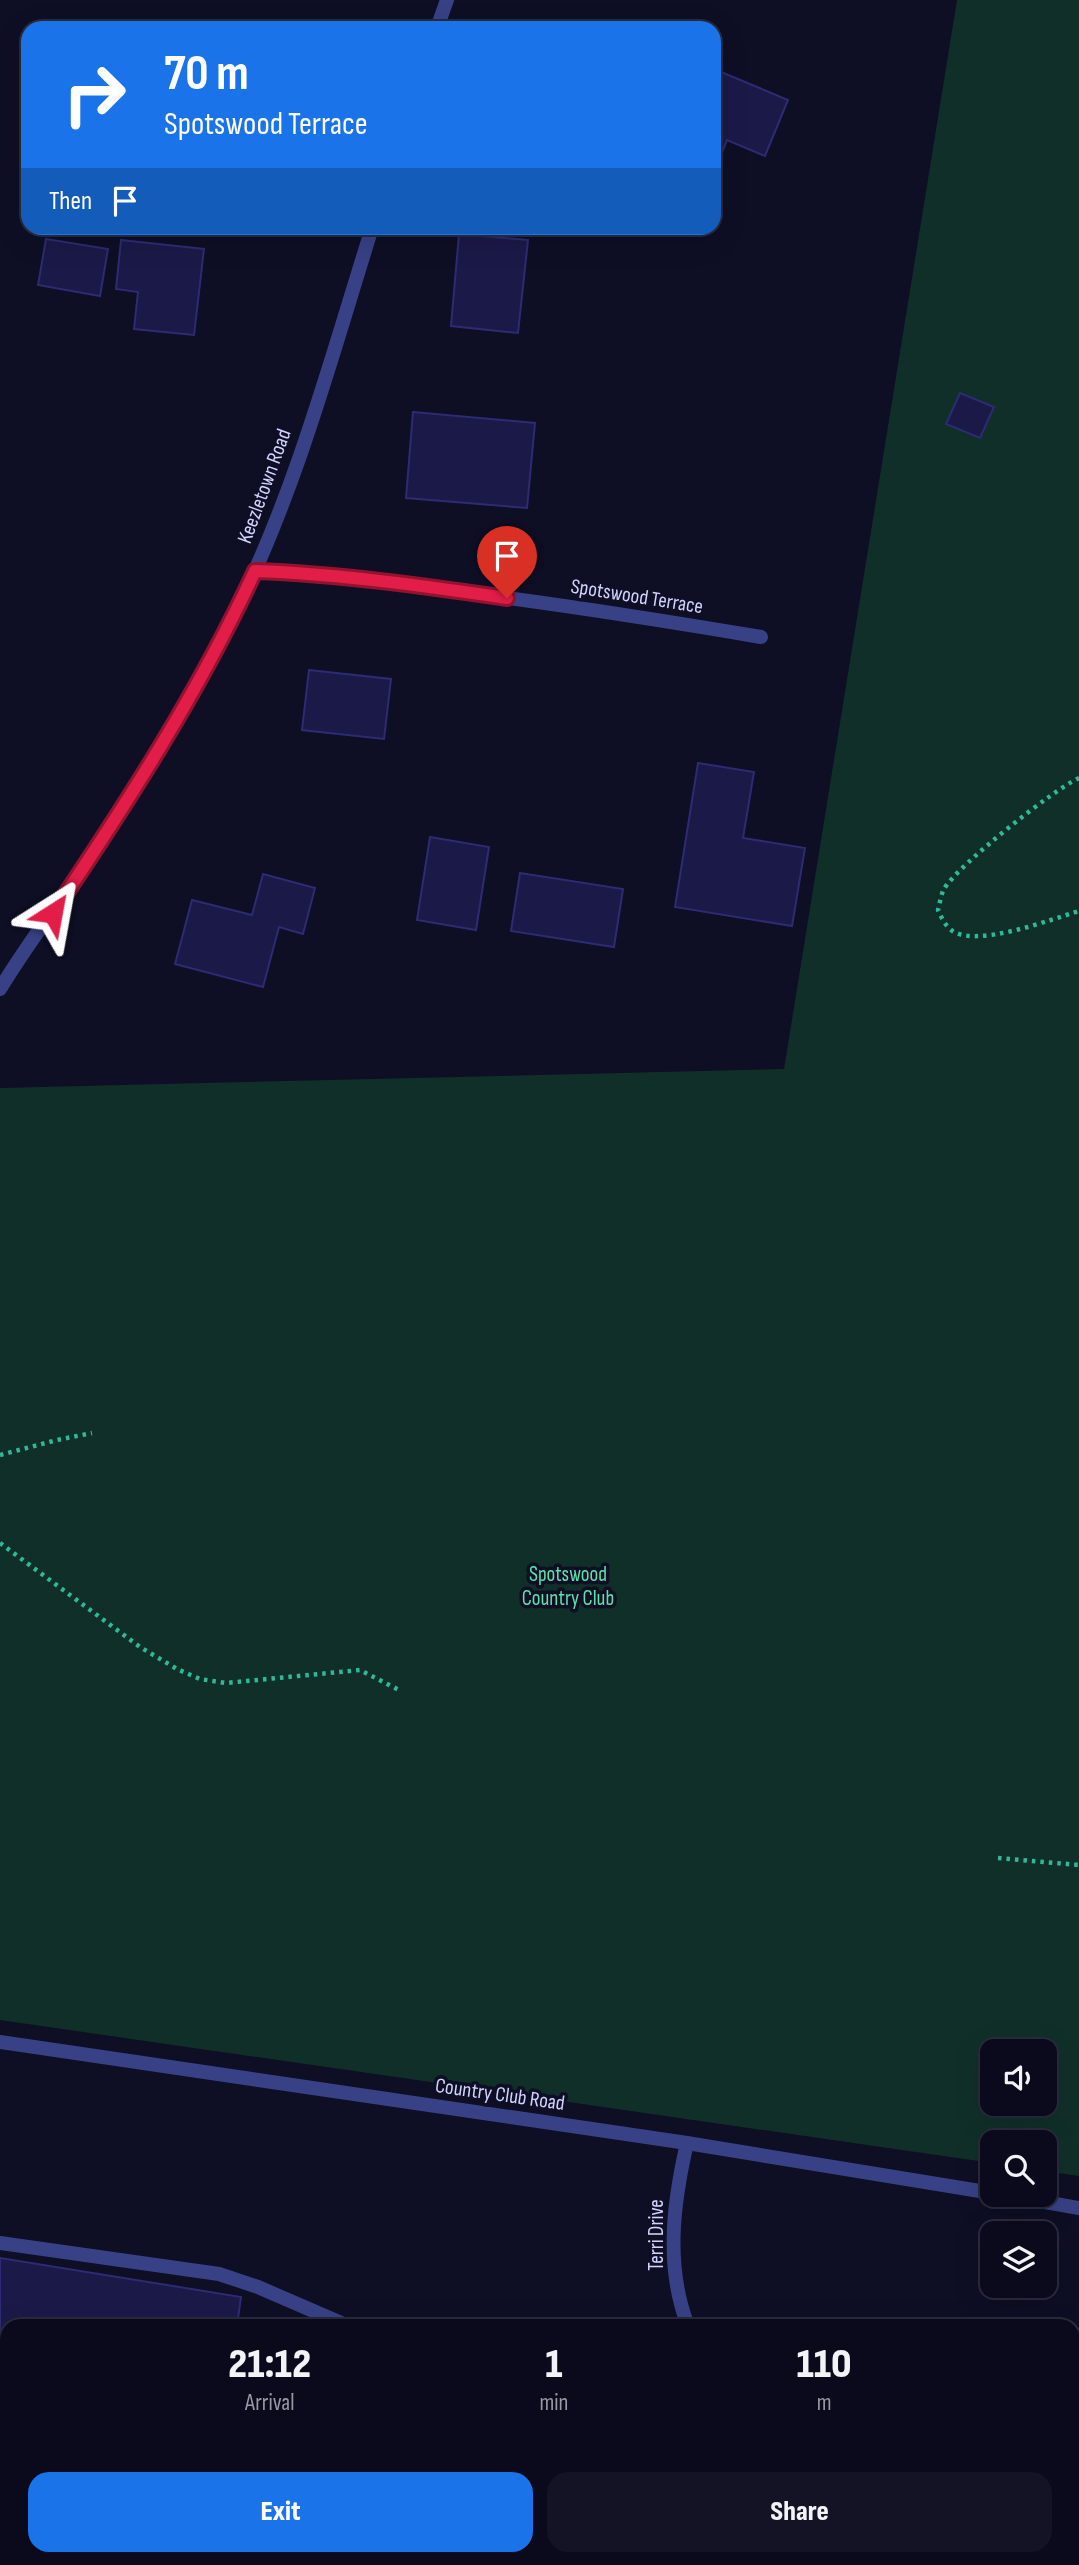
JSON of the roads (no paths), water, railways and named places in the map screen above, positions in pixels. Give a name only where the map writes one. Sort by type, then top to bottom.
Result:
[{"type":"street","points":[[440,21],[447,0]]},
{"type":"street","name":"Keezletown Road","points":[[0,989],[159,752],[255,571],[294,470],[332,359],[370,235]]},
{"type":"street","name":"Spotswood Terrace","points":[[255,571],[377,579],[652,618],[761,637]]},
{"type":"street","name":"Country Club Road","points":[[0,2042],[687,2143],[980,2191]]},
{"type":"street","name":"Terri Drive","points":[[686,2319],[676,2278],[673,2247],[674,2207],[687,2143]]},
{"type":"street","points":[[1057,2204],[1079,2208]]},
{"type":"street","points":[[0,2243],[219,2274],[258,2287],[332,2319]]},
{"type":"park label","name":"Spotswood Country Club","points":[[568,1586]]}]
